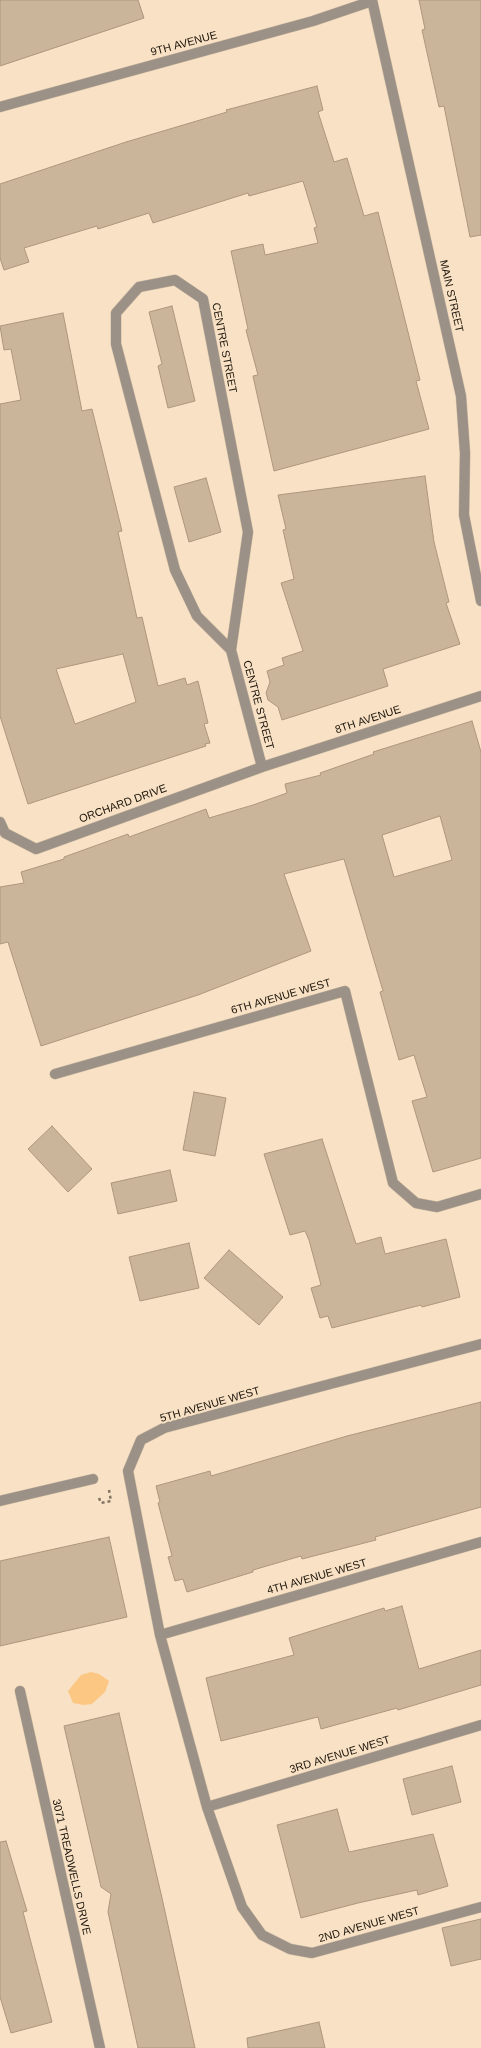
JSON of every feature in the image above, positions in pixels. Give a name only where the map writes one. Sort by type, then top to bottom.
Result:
[{"type":"street","name":"9TH AVENUE","points":[[0,107],[313,21],[372,0]]},
{"type":"street","name":"MAIN STREET","points":[[372,0],[461,396],[465,453],[464,515],[481,601]]},
{"type":"street","name":"CENTRE STREET","points":[[231,650],[197,616],[175,570],[116,344],[116,313],[139,287],[174,280],[203,299],[248,532],[231,650],[262,767]]},
{"type":"street","name":"8TH AVENUE","points":[[262,767],[481,696]]},
{"type":"street","name":"ORCHARD DRIVE","points":[[0,822],[5,833],[36,849],[262,767]]},
{"type":"street","name":"6TH AVENUE WEST","points":[[55,1074],[345,991],[393,1183],[416,1203],[437,1207],[481,1194]]},
{"type":"street","name":"5TH AVENUE WEST","points":[[207,1807],[160,1635],[128,1470],[141,1440],[164,1428],[481,1344]]},
{"type":"street","points":[[0,1501],[93,1478]]},
{"type":"street","name":"4TH AVENUE WEST","points":[[160,1635],[481,1542]]},
{"type":"street","name":"3071 TREADWELLS DRIVE","points":[[20,1691],[100,2048]]},
{"type":"street","name":"3RD AVENUE WEST","points":[[207,1807],[481,1725]]},
{"type":"street","name":"2ND AVENUE WEST","points":[[207,1807],[242,1907],[262,1935],[290,1949],[312,1953],[481,1907]]},
{"type":"shaded area","points":[[91,1672],[99,1674],[109,1681],[105,1692],[92,1704],[83,1705],[73,1703],[68,1691],[81,1675]]},
{"type":"building","points":[[0,0],[138,0],[144,18],[0,66]]},
{"type":"building","points":[[419,0],[481,0],[481,235],[470,237],[444,106],[439,107],[422,30],[425,29]]},
{"type":"building","points":[[317,86],[323,110],[318,112],[334,162],[347,158],[364,216],[378,212],[420,380],[416,381],[429,429],[274,471],[253,376],[258,375],[246,330],[248,329],[231,251],[263,244],[265,255],[318,243],[314,228],[317,227],[303,181],[249,196],[248,193],[153,223],[149,213],[98,229],[97,226],[24,248],[29,262],[4,270],[0,258],[0,184],[126,142],[227,112],[226,110]]},
{"type":"building","points":[[172,306],[195,401],[168,408],[158,366],[162,364],[149,312]]},
{"type":"building","points":[[63,313],[82,411],[92,409],[122,531],[118,532],[137,618],[142,617],[158,686],[185,678],[187,685],[198,681],[208,723],[204,724],[210,743],[205,744],[206,746],[28,804],[0,716],[0,404],[21,400],[11,349],[4,350],[0,326]],"holes":[[[123,654],[136,702],[75,724],[56,669]]]},
{"type":"building","points":[[425,476],[434,542],[449,602],[446,603],[460,644],[383,669],[388,686],[282,720],[278,707],[268,700],[266,693],[270,682],[267,671],[284,665],[282,658],[303,651],[281,583],[294,579],[283,530],[286,529],[278,495]]},
{"type":"building","points":[[206,478],[221,532],[189,542],[174,487]]},
{"type":"building","points":[[472,721],[481,752],[481,1158],[433,1172],[412,1101],[427,1097],[414,1055],[399,1060],[380,992],[383,991],[344,859],[284,874],[311,951],[198,995],[41,1046],[8,942],[0,944],[0,887],[24,883],[21,872],[64,859],[64,857],[128,834],[129,837],[206,809],[209,818],[287,793],[285,784],[321,775],[320,773],[374,754],[373,752]],"holes":[[[440,816],[452,860],[394,877],[382,835]]]},
{"type":"building","points":[[194,1092],[226,1098],[215,1156],[183,1150]]},
{"type":"building","points":[[52,1126],[92,1169],[68,1192],[28,1149]]},
{"type":"building","points":[[322,1139],[356,1244],[381,1237],[385,1254],[446,1239],[460,1297],[422,1307],[421,1305],[332,1328],[328,1316],[320,1318],[311,1288],[321,1285],[309,1240],[305,1231],[290,1235],[264,1154]]},
{"type":"building","points":[[170,1170],[177,1201],[118,1214],[111,1183]]},
{"type":"building","points":[[189,1243],[199,1288],[140,1301],[129,1257]]},
{"type":"building","points":[[229,1250],[283,1297],[259,1325],[204,1278]]},
{"type":"building","points":[[481,1402],[481,1507],[375,1537],[376,1540],[302,1559],[301,1556],[187,1592],[183,1579],[175,1581],[168,1557],[172,1556],[158,1503],[160,1502],[156,1486],[210,1471],[211,1476],[347,1436]]},
{"type":"building","points":[[109,1537],[127,1617],[0,1646],[0,1561]]},
{"type":"building","points":[[402,1606],[419,1669],[481,1650],[481,1685],[398,1710],[397,1708],[321,1729],[318,1717],[221,1741],[206,1678],[294,1655],[289,1638],[384,1608],[385,1611]]},
{"type":"building","points":[[119,1713],[195,2048],[138,2048],[108,1912],[111,1894],[101,1887],[64,1726]]},
{"type":"building","points":[[452,1766],[461,1802],[412,1815],[403,1779]]},
{"type":"building","points":[[337,1809],[349,1852],[433,1834],[448,1886],[418,1895],[417,1890],[358,1903],[301,1918],[277,1825]]},
{"type":"building","points":[[6,1841],[27,1911],[23,1912],[52,2022],[11,2033],[0,1997],[0,1842]]},
{"type":"building","points":[[481,1919],[481,1959],[451,1966],[442,1928]]},
{"type":"building","points":[[319,2022],[325,2048],[248,2048],[247,2038]]}]
